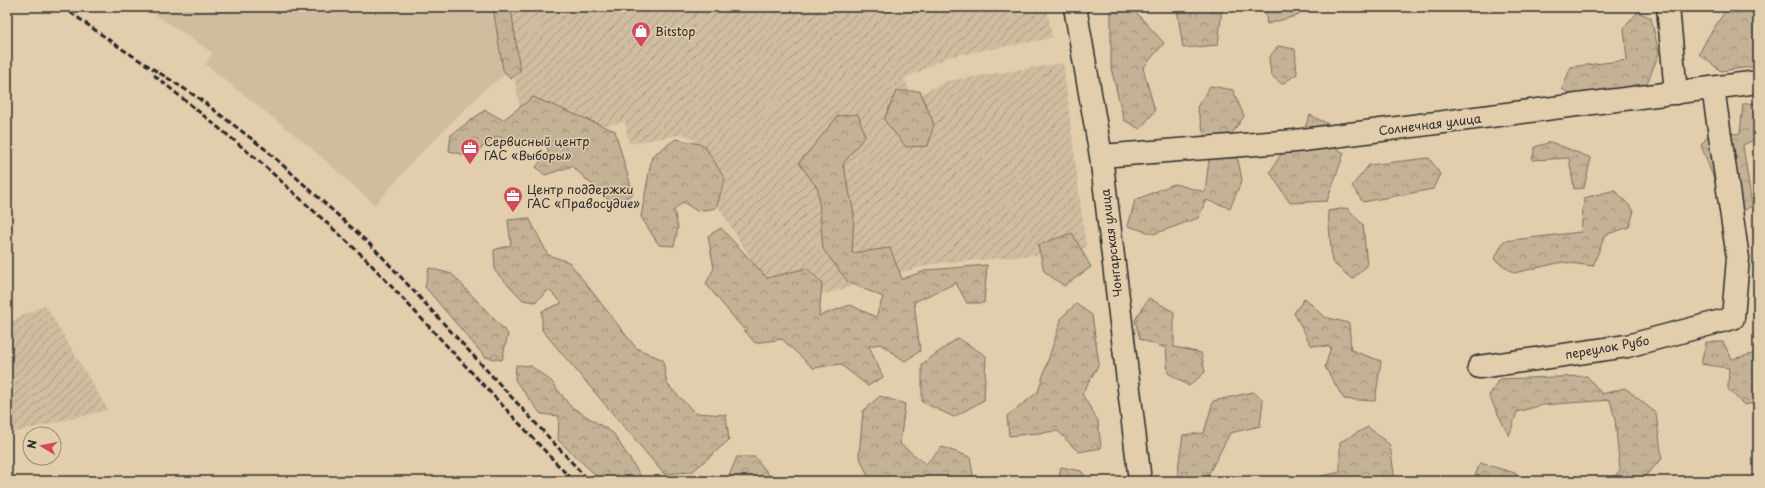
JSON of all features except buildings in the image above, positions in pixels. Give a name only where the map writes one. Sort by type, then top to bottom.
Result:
[{"type":"street","name":"Чонгарская улица","points":[[1075,7],[1101,156],[1140,481]]},
{"type":"street","points":[[1668,7],[1676,93]]},
{"type":"street","name":"Солнечная улица","points":[[1101,156],[1295,141],[1758,82]]},
{"type":"street","name":"переулок Рубо","points":[[1479,367],[1627,346],[1733,318],[1738,258],[1713,88]]},
{"type":"shaded area","points":[[144,7],[501,7],[513,69],[484,90],[415,159],[375,205],[310,147],[205,64],[213,53]]},
{"type":"shaded area","points":[[501,7],[1047,7],[1052,38],[948,57],[904,79],[913,98],[947,81],[1063,63],[1086,248],[1051,254],[932,264],[781,306],[705,186],[694,140],[684,134],[629,144],[625,122],[562,132],[521,113]]},
{"type":"shaded area","points":[[45,305],[108,410],[41,426],[22,426],[22,430],[7,434],[7,323]]},
{"type":"green space","points":[[493,7],[570,7],[511,8],[520,71],[511,79],[503,70]]},
{"type":"green space","points":[[1118,7],[1131,7],[1164,43],[1143,68],[1155,111],[1140,129],[1124,120],[1111,68],[1111,9]]},
{"type":"green space","points":[[1182,7],[1222,8],[1218,45],[1183,48],[1177,9]]},
{"type":"green space","points":[[1265,7],[1301,7],[1299,15],[1267,24]]},
{"type":"green space","points":[[1728,7],[1752,7],[1758,17],[1758,66],[1721,71],[1699,54],[1708,37]]},
{"type":"green space","points":[[1638,12],[1651,18],[1659,53],[1644,91],[1575,97],[1562,89],[1571,67],[1627,60],[1624,28]]},
{"type":"green space","points":[[1278,46],[1295,49],[1297,74],[1282,84],[1271,75],[1269,58]]},
{"type":"green space","points":[[1210,86],[1233,90],[1244,116],[1226,142],[1205,138],[1197,107]]},
{"type":"green space","points":[[896,91],[920,91],[934,124],[928,146],[906,147],[884,120]]},
{"type":"green space","points":[[533,97],[615,131],[633,194],[613,204],[572,166],[545,175],[536,167],[549,151],[542,140],[520,147],[498,136],[469,156],[449,151],[451,135],[485,110],[503,120]]},
{"type":"green space","points":[[1758,103],[1758,138],[1743,145],[1752,206],[1729,219],[1701,145],[1711,132],[1740,134],[1743,104]]},
{"type":"green space","points":[[858,114],[865,136],[843,164],[854,213],[852,253],[890,248],[902,279],[928,270],[987,265],[984,303],[967,303],[956,283],[914,302],[920,351],[905,361],[880,344],[869,346],[883,377],[868,386],[840,364],[813,368],[782,339],[755,343],[706,284],[714,268],[708,236],[721,228],[767,278],[807,268],[822,283],[819,316],[850,305],[876,317],[883,297],[848,282],[823,249],[818,189],[799,163],[838,116]]},
{"type":"green space","points":[[1310,115],[1332,126],[1328,144],[1344,153],[1327,201],[1290,203],[1270,172],[1283,151],[1303,132]]},
{"type":"green space","points":[[676,139],[704,145],[725,179],[716,208],[697,211],[683,202],[674,210],[678,228],[674,246],[659,245],[641,217],[652,156]]},
{"type":"green space","points":[[1551,142],[1591,158],[1584,188],[1574,189],[1569,158],[1532,160],[1535,147]]},
{"type":"green space","points":[[1226,152],[1238,160],[1242,180],[1230,208],[1206,200],[1198,218],[1154,234],[1128,226],[1135,200],[1174,184],[1205,192],[1209,160]]},
{"type":"green space","points":[[1429,158],[1440,174],[1433,189],[1363,202],[1352,186],[1369,165]]},
{"type":"green space","points":[[1615,190],[1634,211],[1629,227],[1605,235],[1593,266],[1562,262],[1514,273],[1494,259],[1504,241],[1581,232],[1584,198]]},
{"type":"green space","points":[[1347,208],[1363,225],[1367,266],[1352,279],[1332,262],[1328,211]]},
{"type":"green space","points":[[529,218],[548,255],[569,262],[636,348],[663,360],[667,384],[695,413],[726,415],[729,440],[692,472],[664,474],[542,330],[542,311],[562,303],[549,290],[535,302],[523,300],[495,271],[494,250],[511,245],[508,220]]},
{"type":"green space","points":[[1072,233],[1091,267],[1064,286],[1044,271],[1038,245]]},
{"type":"green space","points":[[429,268],[452,274],[508,334],[502,360],[485,357],[425,287]]},
{"type":"green space","points":[[1149,298],[1174,312],[1174,347],[1201,353],[1205,372],[1189,386],[1168,373],[1166,348],[1140,339],[1135,320]]},
{"type":"green space","points":[[1305,298],[1324,317],[1349,323],[1351,350],[1381,361],[1375,401],[1344,399],[1325,367],[1331,347],[1311,345],[1294,313]]},
{"type":"green space","points":[[1076,304],[1092,315],[1099,364],[1082,394],[1098,421],[1101,448],[1078,452],[1058,431],[1009,436],[1007,416],[1038,392],[1062,317]]},
{"type":"green space","points":[[958,338],[986,356],[984,400],[954,417],[922,402],[922,364]]},
{"type":"green space","points":[[1706,342],[1723,342],[1732,359],[1756,353],[1758,355],[1758,402],[1744,405],[1728,389],[1729,368],[1701,364]]},
{"type":"green space","points":[[516,365],[531,366],[551,381],[570,406],[613,433],[644,481],[602,481],[558,440],[559,416],[541,414],[515,380]]},
{"type":"green space","points":[[1587,376],[1602,394],[1625,388],[1656,413],[1662,459],[1640,481],[1611,481],[1620,470],[1615,419],[1610,400],[1542,405],[1517,412],[1509,436],[1489,396],[1499,379]]},
{"type":"green space","points":[[1253,392],[1263,400],[1260,426],[1230,433],[1206,479],[1177,475],[1183,435],[1204,433],[1213,401]]},
{"type":"green space","points":[[880,396],[905,404],[900,444],[926,464],[942,447],[970,457],[974,481],[870,481],[859,456],[863,411]]},
{"type":"green space","points":[[1368,427],[1390,445],[1395,481],[1319,481],[1322,476],[1340,472],[1340,442]]},
{"type":"green space","points":[[737,457],[755,457],[774,481],[727,481]]},
{"type":"green space","points":[[1480,463],[1515,473],[1522,481],[1473,481]]},
{"type":"green space","points":[[1061,467],[1081,471],[1089,481],[1058,481]]},
{"type":"railway","points":[[63,7],[119,47],[197,97],[265,149],[374,248],[589,481]]},
{"type":"railway","points":[[154,75],[258,160],[364,257],[573,481]]},
{"type":"place","name":"Bitstop","points":[[641,48]]},
{"type":"place","name":"Сервисный центр ГАС «Выборы»","points":[[470,165]]},
{"type":"place","name":"Центр поддержки ГАС «Правосудие»","points":[[513,213]]}]
